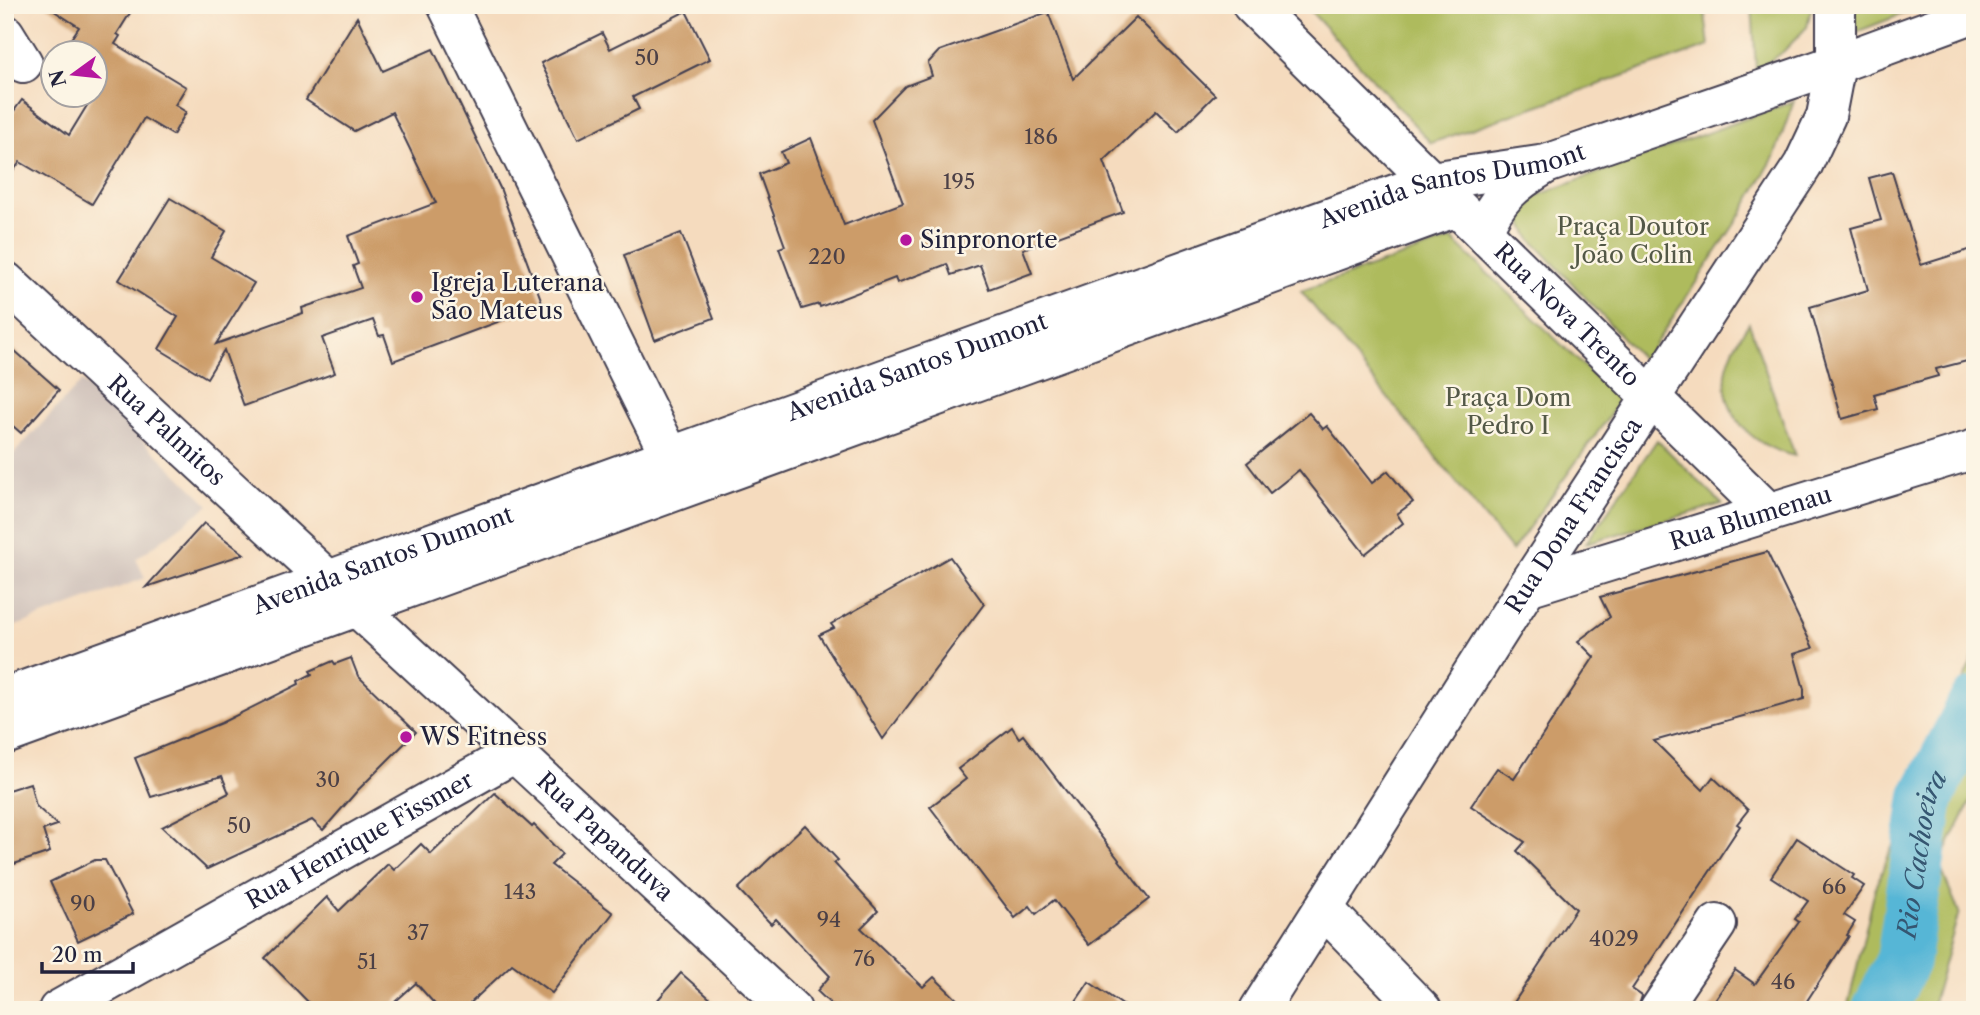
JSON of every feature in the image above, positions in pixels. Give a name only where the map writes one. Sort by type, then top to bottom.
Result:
[{"type":"main road","points":[[447,5],[670,456]]},
{"type":"main road","name":"Rua Nova Trento","points":[[1252,5],[1768,512]]},
{"type":"main road","name":"Rua Dona Francisca","points":[[1259,1010],[1527,587],[1803,165],[1826,116],[1836,64],[1836,5]]},
{"type":"main road","name":"Avenida Santos Dumont","points":[[5,735],[1457,207],[1546,164],[1975,13]]},
{"type":"main road","points":[[1457,207],[1488,219],[1504,194],[1546,164]]},
{"type":"main road","name":"Avenida Santos Dumont","points":[[5,697],[670,456],[1457,207]]},
{"type":"main road","name":"Rua Palmitos","points":[[5,281],[328,580]]},
{"type":"main road","name":"Rua Blumenau","points":[[1527,587],[1975,449]]},
{"type":"main road","name":"Rua Papanduva","points":[[357,607],[792,1010]]},
{"type":"main road","name":"Rua Henrique Fissmer","points":[[58,1010],[515,753]]},
{"type":"main road","points":[[1324,909],[1422,1010]]},
{"type":"main road","points":[[1658,1010],[1717,924]]},
{"type":"shaded area","points":[[82,381],[209,505],[136,559],[145,578],[5,630],[5,463]]},
{"type":"green space","points":[[1305,5],[1704,5],[1709,46],[1431,143]]},
{"type":"green space","points":[[1752,5],[1812,5],[1807,27],[1783,52],[1756,71]]},
{"type":"green space","points":[[1854,5],[1926,5],[1856,32]]},
{"type":"green space","name":"Praça Doutor João Colin","points":[[1794,101],[1774,157],[1742,213],[1644,361],[1530,238],[1523,218],[1526,204],[1530,198]]},
{"type":"green space","name":"Praça Dom Pedro I","points":[[1452,239],[1620,401],[1512,551],[1301,291]]},
{"type":"green space","points":[[1749,323],[1795,456],[1778,451],[1749,433],[1738,422],[1731,408],[1726,392],[1726,375],[1730,357]]},
{"type":"green space","points":[[1657,440],[1722,504],[1586,543]]},
{"type":"green space","points":[[1975,653],[1975,793],[1939,864],[1959,912],[1931,1010],[1847,1010],[1876,885]]},
{"type":"building","points":[[45,5],[135,5],[117,34],[120,36],[115,44],[186,87],[175,105],[186,112],[173,135],[144,118],[92,204],[20,162],[5,182],[5,123],[22,100],[69,135],[85,108],[108,108],[108,38],[72,38],[79,27]]},
{"type":"building","points":[[686,11],[710,59],[633,97],[639,109],[578,139],[541,63],[602,33],[610,49]]},
{"type":"building","points":[[1048,12],[1073,79],[1136,17],[1215,95],[1178,132],[1156,111],[1104,161],[1123,212],[1023,249],[1032,273],[989,289],[980,265],[951,275],[947,264],[897,283],[895,278],[820,307],[819,304],[802,309],[779,248],[785,246],[759,174],[786,163],[781,152],[811,138],[844,225],[903,203],[872,120],[905,86],[932,76],[928,63],[939,51]]},
{"type":"building","points":[[357,17],[383,71],[433,49],[500,188],[543,305],[393,361],[384,335],[379,336],[373,320],[322,338],[335,373],[244,406],[224,350],[207,378],[159,349],[178,317],[119,280],[170,198],[226,231],[211,257],[254,283],[216,344],[303,313],[302,308],[361,288],[353,266],[358,264],[348,236],[436,203],[392,112],[354,131],[306,100]]},
{"type":"building","points":[[1892,172],[1921,265],[1975,248],[1975,359],[1936,369],[1938,376],[1874,394],[1878,409],[1842,419],[1810,307],[1868,290],[1851,228],[1881,220],[1869,178]]},
{"type":"building","points":[[681,233],[714,318],[655,340],[624,255]]},
{"type":"building","points":[[5,342],[59,390],[21,433],[5,419]]},
{"type":"building","points":[[1309,413],[1323,429],[1327,426],[1372,483],[1388,471],[1413,502],[1397,514],[1403,523],[1365,554],[1299,470],[1270,493],[1247,463]]},
{"type":"building","points":[[204,523],[244,554],[146,587]]},
{"type":"building","points":[[1767,552],[1813,648],[1794,654],[1804,689],[1804,699],[1654,741],[1703,790],[1713,777],[1748,810],[1632,989],[1642,996],[1637,1010],[1509,1010],[1576,909],[1517,851],[1525,842],[1471,806],[1497,768],[1514,779],[1594,657],[1578,641],[1610,617],[1600,597]]},
{"type":"building","points":[[950,557],[984,604],[883,739],[819,635],[834,628],[831,624]]},
{"type":"building","points":[[351,658],[358,676],[416,732],[358,790],[323,830],[312,820],[207,869],[162,827],[229,793],[222,776],[151,797],[135,758],[221,723],[299,684],[298,681],[312,674],[310,671],[333,661],[335,664]]},
{"type":"building","points":[[1012,727],[1019,738],[1023,735],[1149,899],[1089,945],[1054,900],[1036,914],[1030,906],[1015,918],[930,807],[966,779],[958,769]]},
{"type":"building","points":[[30,783],[36,806],[57,825],[43,830],[50,852],[5,867],[5,791]]},
{"type":"building","points":[[495,793],[532,827],[534,825],[562,854],[551,865],[613,913],[552,993],[512,964],[463,1010],[440,1010],[416,983],[386,1010],[316,1010],[265,958],[327,897],[339,911],[388,864],[394,870],[421,844],[431,854]]},
{"type":"building","points":[[805,825],[838,860],[834,863],[878,911],[861,928],[923,987],[934,977],[968,1010],[837,1010],[817,991],[830,976],[776,919],[771,924],[738,889]]},
{"type":"building","points":[[1797,838],[1854,875],[1852,878],[1864,886],[1844,915],[1855,922],[1847,935],[1849,936],[1801,1010],[1708,1010],[1735,970],[1755,984],[1799,922],[1795,919],[1808,901],[1771,877]]},
{"type":"building","points":[[95,860],[105,860],[133,914],[78,941],[50,882]]},
{"type":"building","points":[[681,973],[723,1010],[649,1010]]},
{"type":"building","points":[[1089,982],[1130,1010],[1070,1010]]},
{"type":"waterway","name":"Rio Cachoeira","points":[[1879,1010],[1903,960],[1927,797],[1975,704]]},
{"type":"place","name":"Sinpronorte","points":[[906,240]]},
{"type":"place","name":"Igreja Luterana São Mateus","points":[[417,297]]},
{"type":"place","name":"WS Fitness","points":[[406,737]]}]
